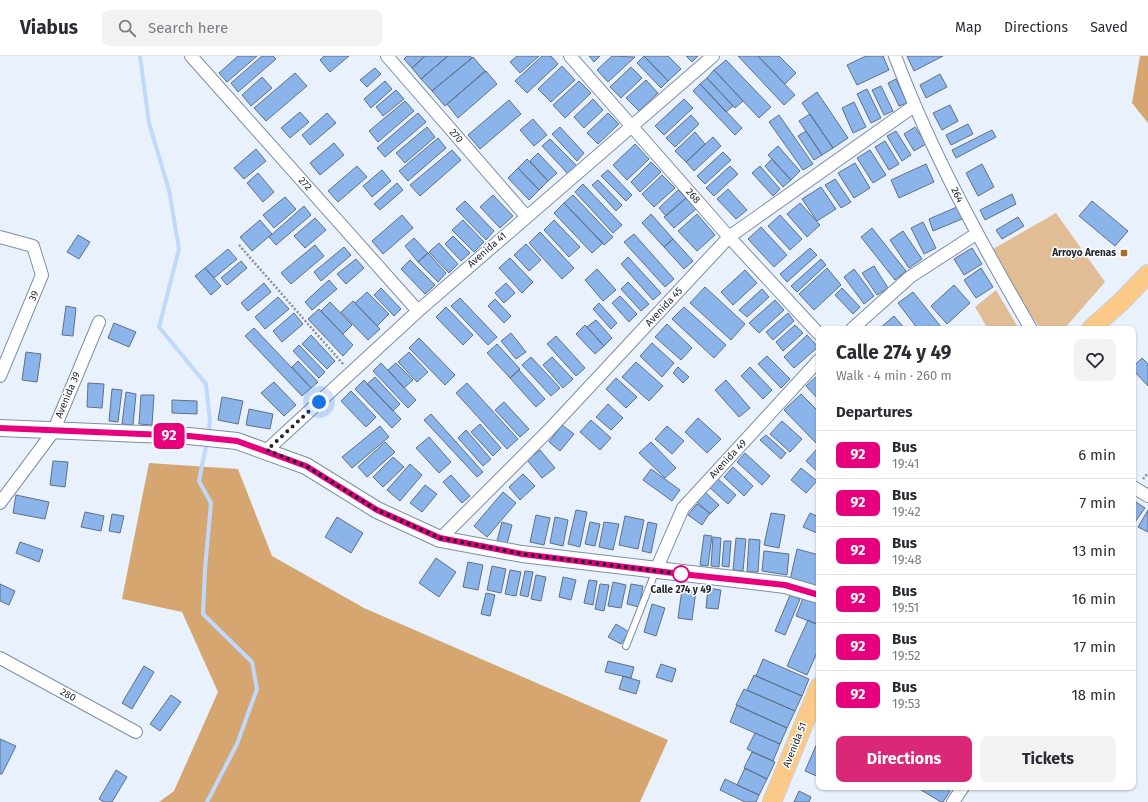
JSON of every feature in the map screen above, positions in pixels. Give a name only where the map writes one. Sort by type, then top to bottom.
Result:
[{"type":"main road","points":[[1094,326],[1121,302],[1148,274]]},
{"type":"main road","name":"Avenida 51","points":[[772,802],[816,694]]},
{"type":"street","name":"272","points":[[192,56],[418,311]]},
{"type":"street","name":"270","points":[[386,56],[526,216]]},
{"type":"street","name":"268","points":[[570,56],[729,237],[816,331]]},
{"type":"street","name":"Avenida 41","points":[[267,450],[418,311],[526,216],[713,56]]},
{"type":"street","name":"264","points":[[895,56],[914,106],[976,234],[1029,326]]},
{"type":"street","name":"Avenida 45","points":[[440,538],[549,430],[729,237],[914,106]]},
{"type":"street","points":[[855,326],[910,277],[976,234]]},
{"type":"street","name":"39","points":[[0,237],[33,246],[42,275],[0,376]]},
{"type":"street","name":"Avenida 39","points":[[0,502],[53,432],[99,322]]},
{"type":"street","name":"Avenida 49","points":[[656,570],[683,508],[816,363]]},
{"type":"street","points":[[0,428],[53,432],[189,436],[237,441],[267,450],[306,466],[377,510],[440,538],[522,554],[785,585],[816,594]]},
{"type":"street","points":[[1136,490],[1148,496]]},
{"type":"street","name":"280","points":[[0,658],[136,732]]},
{"type":"street","points":[[953,802],[961,790]]},
{"type":"lane","points":[[626,646],[656,570]]},
{"type":"path","points":[[239,245],[350,373]]},
{"type":"shaded area","points":[[1140,56],[1148,56],[1148,123],[1132,103]]},
{"type":"shaded area","points":[[1056,213],[1105,282],[1067,326],[1039,326],[1022,304],[993,249]]},
{"type":"shaded area","points":[[996,290],[1017,326],[986,326],[975,307]]},
{"type":"shaded area","points":[[149,463],[238,469],[272,556],[364,608],[668,740],[640,802],[159,802],[174,791],[218,692],[182,612],[122,599]]},
{"type":"building","points":[[238,56],[257,56],[227,82],[219,73]]},
{"type":"building","points":[[262,56],[273,56],[276,59],[238,92],[231,83]]},
{"type":"building","points":[[324,56],[349,56],[330,72],[320,60]]},
{"type":"building","points":[[407,56],[425,56],[412,68],[404,59]]},
{"type":"building","points":[[425,56],[448,56],[421,79],[412,68]]},
{"type":"building","points":[[448,56],[470,56],[472,58],[432,91],[421,79]]},
{"type":"building","points":[[517,56],[539,56],[520,73],[510,62]]},
{"type":"building","points":[[542,56],[551,56],[558,64],[527,93],[515,81]]},
{"type":"building","points":[[589,56],[600,56],[594,62]]},
{"type":"building","points":[[612,56],[635,57],[608,82],[597,70]]},
{"type":"building","points":[[644,56],[668,81],[661,88],[637,63]]},
{"type":"building","points":[[644,56],[668,56],[681,69],[668,81]]},
{"type":"building","points":[[686,56],[698,56],[692,62]]},
{"type":"building","points":[[738,56],[758,56],[795,95],[784,105]]},
{"type":"building","points":[[758,56],[779,56],[796,73],[785,84]]},
{"type":"building","points":[[866,56],[883,56],[889,70],[857,85],[847,65]]},
{"type":"building","points":[[907,56],[943,56],[914,71]]},
{"type":"building","points":[[473,57],[485,71],[445,106],[432,91]]},
{"type":"building","points":[[726,60],[771,107],[759,118],[714,70]]},
{"type":"building","points":[[562,66],[575,80],[551,102],[538,89]]},
{"type":"building","points":[[631,67],[642,78],[621,98],[610,87]]},
{"type":"building","points":[[375,68],[381,74],[367,87],[360,80]]},
{"type":"building","points":[[714,70],[743,101],[735,108],[707,78]]},
{"type":"building","points":[[486,71],[497,84],[458,118],[447,104]]},
{"type":"building","points":[[295,73],[307,86],[266,121],[254,108]]},
{"type":"building","points":[[940,74],[947,87],[926,98],[920,85]]},
{"type":"building","points":[[262,77],[272,88],[251,106],[242,95]]},
{"type":"building","points":[[707,78],[733,106],[726,112],[700,84]]},
{"type":"building","points":[[896,79],[907,103],[899,106],[888,83]]},
{"type":"building","points":[[646,80],[658,93],[639,111],[626,98]]},
{"type":"building","points":[[385,81],[392,89],[371,108],[364,99]]},
{"type":"building","points":[[579,81],[591,93],[565,118],[553,105]]},
{"type":"building","points":[[700,84],[742,128],[735,135],[693,91]]},
{"type":"building","points":[[881,86],[893,111],[884,115],[872,90]]},
{"type":"building","points":[[867,89],[881,118],[871,123],[857,94]]},
{"type":"building","points":[[396,90],[404,99],[383,116],[376,107]]},
{"type":"building","points":[[817,92],[848,138],[833,148],[802,103]]},
{"type":"building","points":[[593,99],[603,110],[584,128],[574,117]]},
{"type":"building","points":[[684,99],[693,108],[664,135],[655,126]]},
{"type":"building","points":[[509,100],[521,114],[480,149],[468,135]]},
{"type":"building","points":[[405,101],[414,111],[378,142],[369,131]]},
{"type":"building","points":[[854,102],[866,127],[853,133],[842,108]]},
{"type":"building","points":[[950,105],[958,121],[942,130],[933,113]]},
{"type":"building","points":[[300,112],[309,122],[290,138],[281,128]]},
{"type":"building","points":[[327,113],[336,123],[310,145],[302,135]]},
{"type":"building","points":[[418,113],[426,122],[385,157],[377,148]]},
{"type":"building","points":[[608,113],[619,124],[598,144],[587,133]]},
{"type":"building","points":[[810,114],[833,148],[822,155],[799,121]]},
{"type":"building","points":[[691,115],[699,124],[675,147],[666,138]]},
{"type":"building","points":[[779,115],[813,164],[803,170],[769,122]]},
{"type":"building","points":[[533,119],[547,135],[534,146],[520,130]]},
{"type":"building","points":[[968,124],[973,134],[951,145],[946,135]]},
{"type":"building","points":[[427,127],[435,137],[405,163],[396,153]]},
{"type":"building","points":[[560,127],[584,153],[577,161],[552,134]]},
{"type":"building","points":[[915,127],[926,144],[914,151],[904,134]]},
{"type":"building","points":[[992,130],[996,137],[956,158],[952,150]]},
{"type":"building","points":[[806,131],[822,155],[814,160],[798,136]]},
{"type":"building","points":[[896,131],[911,155],[902,161],[887,136]]},
{"type":"building","points":[[695,132],[705,144],[686,162],[675,151]]},
{"type":"building","points":[[713,137],[721,146],[694,171],[686,162]]},
{"type":"building","points":[[438,138],[446,148],[408,181],[399,171]]},
{"type":"building","points":[[550,139],[577,166],[568,174],[542,146]]},
{"type":"building","points":[[885,141],[899,164],[889,170],[875,147]]},
{"type":"building","points":[[334,143],[344,155],[320,175],[310,163]]},
{"type":"building","points":[[635,144],[649,159],[627,180],[613,165]]},
{"type":"building","points":[[778,146],[800,171],[791,180],[768,155]]},
{"type":"building","points":[[256,149],[266,161],[244,179],[234,168]]},
{"type":"building","points":[[452,150],[461,160],[420,196],[410,185]]},
{"type":"building","points":[[870,150],[886,175],[873,183],[857,158]]},
{"type":"building","points":[[723,152],[731,160],[705,184],[697,176]]},
{"type":"building","points":[[538,153],[557,173],[548,181],[530,161]]},
{"type":"building","points":[[527,159],[548,181],[539,190],[518,168]]},
{"type":"building","points":[[772,159],[791,180],[783,187],[765,166]]},
{"type":"building","points":[[651,162],[661,172],[640,192],[631,182]]},
{"type":"building","points":[[855,163],[870,188],[854,198],[838,173]]},
{"type":"building","points":[[926,164],[934,182],[899,198],[891,180]]},
{"type":"building","points":[[982,164],[994,187],[978,196],[966,173]]},
{"type":"building","points":[[357,166],[367,177],[338,202],[328,191]]},
{"type":"building","points":[[730,166],[738,174],[714,196],[706,188]]},
{"type":"building","points":[[760,166],[780,189],[773,196],[752,173]]},
{"type":"building","points":[[518,168],[539,190],[529,200],[508,178]]},
{"type":"building","points":[[382,170],[391,181],[372,197],[363,186]]},
{"type":"building","points":[[608,170],[632,195],[626,201],[601,176]]},
{"type":"building","points":[[258,173],[274,192],[263,202],[247,183]]},
{"type":"building","points":[[662,175],[675,188],[654,207],[642,194]]},
{"type":"building","points":[[835,179],[851,202],[841,208],[825,185]]},
{"type":"building","points":[[598,180],[622,205],[616,211],[592,185]]},
{"type":"building","points":[[397,183],[403,190],[380,210],[374,204]]},
{"type":"building","points":[[583,184],[622,225],[613,233],[575,192]]},
{"type":"building","points":[[821,187],[836,209],[817,221],[802,199]]},
{"type":"building","points":[[728,189],[747,210],[736,219],[717,199]]},
{"type":"building","points":[[678,190],[686,198],[666,216],[659,208]]},
{"type":"building","points":[[1012,194],[1016,204],[985,220],[980,210]]},
{"type":"building","points":[[493,195],[513,216],[500,228],[480,207]]},
{"type":"building","points":[[573,195],[613,237],[604,245],[564,203]]},
{"type":"building","points":[[285,197],[296,209],[274,228],[263,215]]},
{"type":"building","points":[[686,198],[696,209],[674,228],[664,217]]},
{"type":"building","points":[[465,201],[494,231],[486,240],[456,209]]},
{"type":"building","points":[[1092,201],[1128,231],[1115,246],[1079,216]]},
{"type":"building","points":[[564,203],[603,243],[592,253],[554,213]]},
{"type":"building","points":[[800,203],[820,225],[807,237],[787,214]]},
{"type":"building","points":[[304,206],[311,215],[276,245],[269,237]]},
{"type":"building","points":[[957,207],[962,219],[933,231],[929,219]]},
{"type":"building","points":[[651,214],[673,239],[664,247],[642,223]]},
{"type":"building","points":[[697,214],[715,235],[697,251],[678,231]]},
{"type":"building","points":[[402,215],[413,228],[383,254],[372,241]]},
{"type":"building","points":[[780,215],[802,239],[790,250],[768,226]]},
{"type":"building","points":[[1018,217],[1024,226],[1002,239],[996,230]]},
{"type":"building","points":[[315,218],[326,230],[305,248],[294,236]]},
{"type":"building","points":[[260,220],[272,234],[252,251],[240,237]]},
{"type":"building","points":[[463,220],[484,242],[474,252],[452,230]]},
{"type":"building","points":[[554,220],[580,247],[569,257],[544,230]]},
{"type":"building","points":[[923,222],[936,248],[924,254],[911,228]]},
{"type":"building","points":[[761,227],[787,255],[774,267],[748,239]]},
{"type":"building","points":[[872,228],[906,271],[895,280],[861,237]]},
{"type":"building","points":[[903,231],[922,259],[909,268],[890,240]]},
{"type":"building","points":[[540,232],[574,268],[562,279],[529,243]]},
{"type":"building","points":[[634,234],[674,279],[665,287],[624,242]]},
{"type":"building","points":[[78,235],[90,242],[79,259],[67,252]]},
{"type":"building","points":[[453,236],[470,253],[461,261],[445,244]]},
{"type":"building","points":[[414,238],[428,253],[418,262],[405,246]]},
{"type":"building","points":[[673,239],[693,261],[684,269],[664,247]]},
{"type":"building","points":[[439,243],[458,264],[449,273],[429,252]]},
{"type":"building","points":[[526,244],[541,260],[529,271],[514,255]]},
{"type":"building","points":[[315,245],[324,256],[291,284],[281,273]]},
{"type":"building","points":[[344,247],[351,255],[321,281],[314,272]]},
{"type":"building","points":[[810,248],[817,255],[787,282],[780,274]]},
{"type":"building","points":[[972,248],[982,264],[964,275],[954,259]]},
{"type":"building","points":[[228,249],[237,259],[214,278],[205,268]]},
{"type":"building","points":[[428,253],[446,273],[438,282],[418,262]]},
{"type":"building","points":[[628,257],[661,293],[653,300],[621,264]]},
{"type":"building","points":[[510,258],[533,282],[522,293],[499,268]]},
{"type":"building","points":[[356,259],[364,268],[346,284],[337,274]]},
{"type":"building","points":[[821,259],[826,265],[797,292],[791,286]]},
{"type":"building","points":[[410,260],[435,285],[425,294],[401,269]]},
{"type":"building","points":[[241,261],[247,268],[227,285],[221,278]]},
{"type":"building","points":[[874,266],[888,288],[877,295],[862,273]]},
{"type":"building","points":[[205,268],[221,286],[211,295],[195,276]]},
{"type":"building","points":[[827,268],[841,285],[814,310],[799,294]]},
{"type":"building","points":[[981,268],[993,287],[976,298],[964,280]]},
{"type":"building","points":[[597,269],[616,290],[603,301],[585,280]]},
{"type":"building","points":[[854,269],[874,296],[864,304],[844,277]]},
{"type":"building","points":[[745,270],[757,283],[733,305],[721,292]]},
{"type":"building","points":[[329,280],[337,289],[312,310],[305,302]]},
{"type":"building","points":[[628,282],[649,304],[641,311],[621,289]]},
{"type":"building","points":[[264,283],[271,292],[248,311],[241,303]]},
{"type":"building","points":[[506,283],[515,293],[504,303],[495,293]]},
{"type":"building","points":[[954,285],[970,303],[947,324],[931,306]]},
{"type":"building","points":[[705,287],[745,324],[731,340],[690,303]]},
{"type":"building","points":[[381,288],[401,309],[394,316],[374,295]]},
{"type":"building","points":[[842,288],[860,307],[853,314],[835,295]]},
{"type":"building","points":[[762,289],[769,297],[747,317],[739,310]]},
{"type":"building","points":[[367,292],[389,314],[377,326],[355,303]]},
{"type":"building","points":[[913,292],[940,326],[916,326],[898,303]]},
{"type":"building","points":[[620,296],[637,314],[629,322],[612,303]]},
{"type":"building","points":[[278,297],[289,309],[265,329],[255,317]]},
{"type":"building","points":[[460,298],[497,337],[488,345],[451,306]]},
{"type":"building","points":[[495,299],[511,316],[504,323],[488,306]]},
{"type":"building","points":[[775,300],[784,310],[759,333],[749,323]]},
{"type":"building","points":[[353,301],[380,329],[368,340],[341,312]]},
{"type":"building","points":[[330,302],[352,325],[343,334],[321,311]]},
{"type":"building","points":[[599,303],[617,323],[611,329],[593,309]]},
{"type":"building","points":[[66,306],[76,308],[73,336],[62,335]]},
{"type":"building","points":[[446,307],[473,335],[463,345],[436,317]]},
{"type":"building","points":[[684,307],[726,345],[714,358],[672,319]]},
{"type":"building","points":[[319,309],[353,345],[343,356],[308,319]]},
{"type":"building","points":[[294,313],[303,324],[282,342],[273,331]]},
{"type":"building","points":[[788,313],[794,321],[773,340],[766,332]]},
{"type":"building","points":[[894,316],[902,326],[882,326]]},
{"type":"building","points":[[596,320],[612,338],[604,346],[587,327]]},
{"type":"building","points":[[114,323],[136,332],[129,347],[108,338]]},
{"type":"building","points":[[667,324],[692,348],[681,360],[655,337]]},
{"type":"building","points":[[585,325],[604,346],[595,354],[576,334]]},
{"type":"building","points":[[795,325],[803,333],[783,351],[776,342]]},
{"type":"building","points":[[254,328],[311,388],[302,396],[245,336]]},
{"type":"building","points":[[511,333],[526,352],[516,359],[501,341]]},
{"type":"building","points":[[311,335],[335,361],[327,369],[302,344]]},
{"type":"building","points":[[807,335],[816,345],[816,349],[794,368],[784,357]]},
{"type":"building","points":[[556,336],[585,368],[576,376],[547,344]]},
{"type":"building","points":[[419,338],[455,375],[445,385],[409,348]]},
{"type":"building","points":[[652,343],[674,363],[662,377],[640,356]]},
{"type":"building","points":[[497,344],[520,369],[510,378],[487,353]]},
{"type":"building","points":[[299,345],[325,372],[319,378],[293,351]]},
{"type":"building","points":[[26,352],[41,354],[37,382],[22,380]]},
{"type":"building","points":[[409,352],[428,372],[417,382],[398,362]]},
{"type":"building","points":[[767,356],[790,379],[781,388],[758,364]]},
{"type":"building","points":[[531,357],[560,388],[551,396],[522,365]]},
{"type":"building","points":[[552,357],[573,379],[563,388],[543,365]]},
{"type":"building","points":[[1142,358],[1148,364],[1148,386],[1136,373],[1136,364]]},
{"type":"building","points":[[298,361],[318,382],[311,388],[292,367]]},
{"type":"building","points":[[636,362],[663,386],[649,401],[622,377]]},
{"type":"building","points":[[381,363],[416,400],[408,408],[373,371]]},
{"type":"building","points":[[396,363],[413,380],[404,388],[388,370]]},
{"type":"building","points":[[678,367],[689,377],[683,383],[673,373]]},
{"type":"building","points":[[750,367],[772,390],[763,399],[741,376]]},
{"type":"building","points":[[519,370],[545,399],[536,407],[510,378]]},
{"type":"building","points":[[375,377],[400,404],[393,411],[367,384]]},
{"type":"building","points":[[816,377],[816,397],[806,386]]},
{"type":"building","points":[[616,378],[637,397],[626,408],[606,389]]},
{"type":"building","points":[[364,380],[401,419],[392,428],[355,389]]},
{"type":"building","points":[[726,380],[750,408],[739,417],[715,390]]},
{"type":"building","points":[[274,382],[296,405],[284,416],[261,393]]},
{"type":"building","points":[[88,383],[104,384],[102,408],[87,407]]},
{"type":"building","points":[[467,383],[518,439],[507,449],[456,393]]},
{"type":"building","points":[[112,389],[122,390],[118,422],[109,421]]},
{"type":"building","points":[[351,391],[376,417],[366,427],[341,401]]},
{"type":"building","points":[[126,392],[136,394],[133,425],[122,424]]},
{"type":"building","points":[[801,394],[816,409],[816,443],[784,410]]},
{"type":"building","points":[[141,395],[154,395],[152,425],[139,424]]},
{"type":"building","points":[[222,397],[243,401],[238,424],[218,420]]},
{"type":"building","points":[[172,400],[197,401],[197,414],[172,413]]},
{"type":"building","points":[[504,402],[529,429],[520,437],[495,410]]},
{"type":"building","points":[[608,404],[623,418],[611,430],[596,417]]},
{"type":"building","points":[[249,409],[273,414],[270,429],[246,425]]},
{"type":"building","points":[[431,414],[483,472],[477,477],[424,420]]},
{"type":"building","points":[[698,418],[721,439],[707,453],[685,432]]},
{"type":"building","points":[[591,420],[611,438],[600,450],[580,432]]},
{"type":"building","points":[[782,421],[802,439],[790,452],[770,434]]},
{"type":"building","points":[[480,424],[501,448],[493,456],[471,432]]},
{"type":"building","points":[[562,425],[574,434],[560,451],[549,442]]},
{"type":"building","points":[[380,426],[389,437],[352,468],[342,457]]},
{"type":"building","points":[[667,426],[684,441],[672,454],[655,439]]},
{"type":"building","points":[[466,430],[491,459],[483,466],[458,438]]},
{"type":"building","points":[[766,435],[786,453],[781,459],[760,440]]},
{"type":"building","points":[[429,437],[451,462],[439,473],[416,448]]},
{"type":"building","points":[[385,442],[395,452],[367,477],[358,467]]},
{"type":"building","points":[[651,442],[676,468],[665,478],[639,453]]},
{"type":"building","points":[[540,450],[555,468],[542,478],[527,460]]},
{"type":"building","points":[[816,450],[816,470],[806,461]]},
{"type":"building","points":[[745,453],[770,476],[762,485],[737,462]]},
{"type":"building","points":[[393,457],[404,467],[383,487],[373,477]]},
{"type":"building","points":[[53,461],[68,462],[65,487],[50,485]]},
{"type":"building","points":[[410,464],[422,475],[400,501],[387,490]]},
{"type":"building","points":[[733,467],[753,486],[744,496],[724,477]]},
{"type":"building","points":[[801,468],[816,480],[816,482],[806,493],[791,480]]},
{"type":"building","points":[[651,469],[680,490],[672,501],[643,480]]},
{"type":"building","points":[[523,474],[535,486],[520,500],[509,487]]},
{"type":"building","points":[[451,475],[470,496],[462,503],[443,482]]},
{"type":"building","points":[[717,478],[736,495],[728,504],[709,487]]},
{"type":"building","points":[[425,485],[437,494],[422,512],[410,503]]},
{"type":"building","points":[[704,491],[719,505],[710,514],[695,500]]},
{"type":"building","points":[[503,492],[516,503],[487,537],[474,526]]},
{"type":"building","points":[[16,495],[49,502],[45,519],[13,513]]},
{"type":"building","points":[[1136,502],[1145,508],[1136,521]]},
{"type":"building","points":[[697,504],[710,513],[702,525],[688,515]]},
{"type":"building","points":[[576,510],[587,512],[580,547],[568,544]]},
{"type":"building","points":[[1148,510],[1148,532],[1138,527]]},
{"type":"building","points":[[85,512],[104,516],[101,531],[81,527]]},
{"type":"building","points":[[771,513],[785,515],[779,548],[764,545]]},
{"type":"building","points":[[810,513],[816,516],[816,533],[803,527]]},
{"type":"building","points":[[112,514],[124,516],[120,533],[109,531]]},
{"type":"building","points":[[536,515],[550,518],[544,545],[530,542]]},
{"type":"building","points":[[625,516],[644,520],[638,549],[619,545]]},
{"type":"building","points":[[337,517],[363,533],[351,553],[325,537]]},
{"type":"building","points":[[555,517],[568,520],[563,546],[550,543]]},
{"type":"building","points":[[502,522],[512,525],[507,544],[497,541]]},
{"type":"building","points":[[590,522],[600,524],[595,546],[585,544]]},
{"type":"building","points":[[604,522],[619,524],[613,550],[599,547]]},
{"type":"building","points":[[648,522],[657,524],[651,553],[642,551]]},
{"type":"building","points":[[704,535],[712,536],[708,566],[700,565]]},
{"type":"building","points":[[713,537],[721,538],[719,567],[711,566]]},
{"type":"building","points":[[736,538],[746,539],[743,571],[733,570]]},
{"type":"building","points":[[749,539],[760,540],[758,572],[747,572]]},
{"type":"building","points":[[724,541],[731,541],[729,567],[722,566]]},
{"type":"building","points":[[20,542],[43,550],[39,562],[16,553]]},
{"type":"building","points":[[797,549],[816,554],[816,587],[790,580]]},
{"type":"building","points":[[764,551],[789,554],[787,575],[762,571]]},
{"type":"building","points":[[436,558],[456,572],[439,597],[419,583]]},
{"type":"building","points":[[468,562],[483,565],[478,590],[463,587]]},
{"type":"building","points":[[492,566],[506,569],[501,593],[487,590]]},
{"type":"building","points":[[510,570],[521,572],[516,596],[505,594]]},
{"type":"building","points":[[525,571],[533,572],[528,597],[520,595]]},
{"type":"building","points":[[536,575],[546,577],[541,601],[531,599]]},
{"type":"building","points":[[563,577],[576,580],[571,600],[559,597]]},
{"type":"building","points":[[589,580],[597,581],[593,605],[584,603]]},
{"type":"building","points":[[613,582],[626,585],[621,608],[608,606]]},
{"type":"building","points":[[0,584],[15,591],[9,605],[0,601]]},
{"type":"building","points":[[600,584],[609,585],[604,611],[595,609]]},
{"type":"building","points":[[631,584],[643,586],[639,607],[627,604]]},
{"type":"building","points":[[708,588],[721,590],[718,609],[706,608]]},
{"type":"building","points":[[682,589],[696,591],[692,620],[678,618]]},
{"type":"building","points":[[486,593],[495,595],[490,616],[481,614]]},
{"type":"building","points":[[790,595],[800,599],[785,635],[775,631]]},
{"type":"building","points":[[803,598],[816,603],[816,624],[796,616]]},
{"type":"building","points":[[652,604],[665,608],[656,636],[644,632]]},
{"type":"building","points":[[808,620],[816,624],[816,655],[807,675],[787,666]]},
{"type":"building","points":[[616,624],[629,632],[621,644],[608,637]]},
{"type":"building","points":[[763,659],[809,679],[802,696],[756,676]]},
{"type":"building","points":[[608,661],[634,667],[631,678],[605,672]]},
{"type":"building","points":[[661,664],[676,669],[672,682],[656,677]]},
{"type":"building","points":[[144,666],[154,672],[132,709],[122,703]]},
{"type":"building","points":[[754,675],[802,696],[795,711],[747,690]]},
{"type":"building","points":[[623,676],[640,681],[636,694],[619,689]]},
{"type":"building","points":[[744,689],[795,711],[787,728],[736,705]]},
{"type":"building","points":[[171,695],[181,702],[160,731],[150,724]]},
{"type":"building","points":[[737,705],[787,728],[780,744],[730,722]]},
{"type":"building","points":[[755,733],[780,744],[773,761],[747,749]]},
{"type":"building","points":[[0,739],[16,746],[2,774],[0,774]]},
{"type":"building","points":[[816,746],[816,776],[805,771]]},
{"type":"building","points":[[752,752],[775,762],[767,779],[744,768]]},
{"type":"building","points":[[745,768],[767,779],[759,795],[737,785]]},
{"type":"building","points":[[116,770],[127,777],[112,802],[104,802],[99,799]]},
{"type":"building","points":[[725,779],[759,795],[756,802],[745,802],[720,790]]},
{"type":"building","points":[[921,790],[950,791],[943,802]]},
{"type":"building","points":[[799,791],[811,797],[809,802],[794,802]]},
{"type":"waterway","points":[[140,56],[149,123],[169,190],[179,249],[159,327],[206,384],[210,422],[208,434]]},
{"type":"waterway","points":[[207,441],[199,481],[211,503],[205,569],[203,614],[252,662],[257,689],[237,744],[207,802]]},
{"type":"bus line","name":"92","points":[[0,428],[53,432],[189,436],[237,441],[267,450],[306,466],[377,510],[440,538],[522,554],[681,574],[785,585],[816,594]]},
{"type":"place","name":"Arroyo Arenas","points":[[1124,253]]},
{"type":"place","name":"Calle 274 y 49","points":[[681,574]]},
{"type":"route","points":[[319,402],[267,450],[306,466],[377,510],[440,538],[522,554],[681,574]]}]
